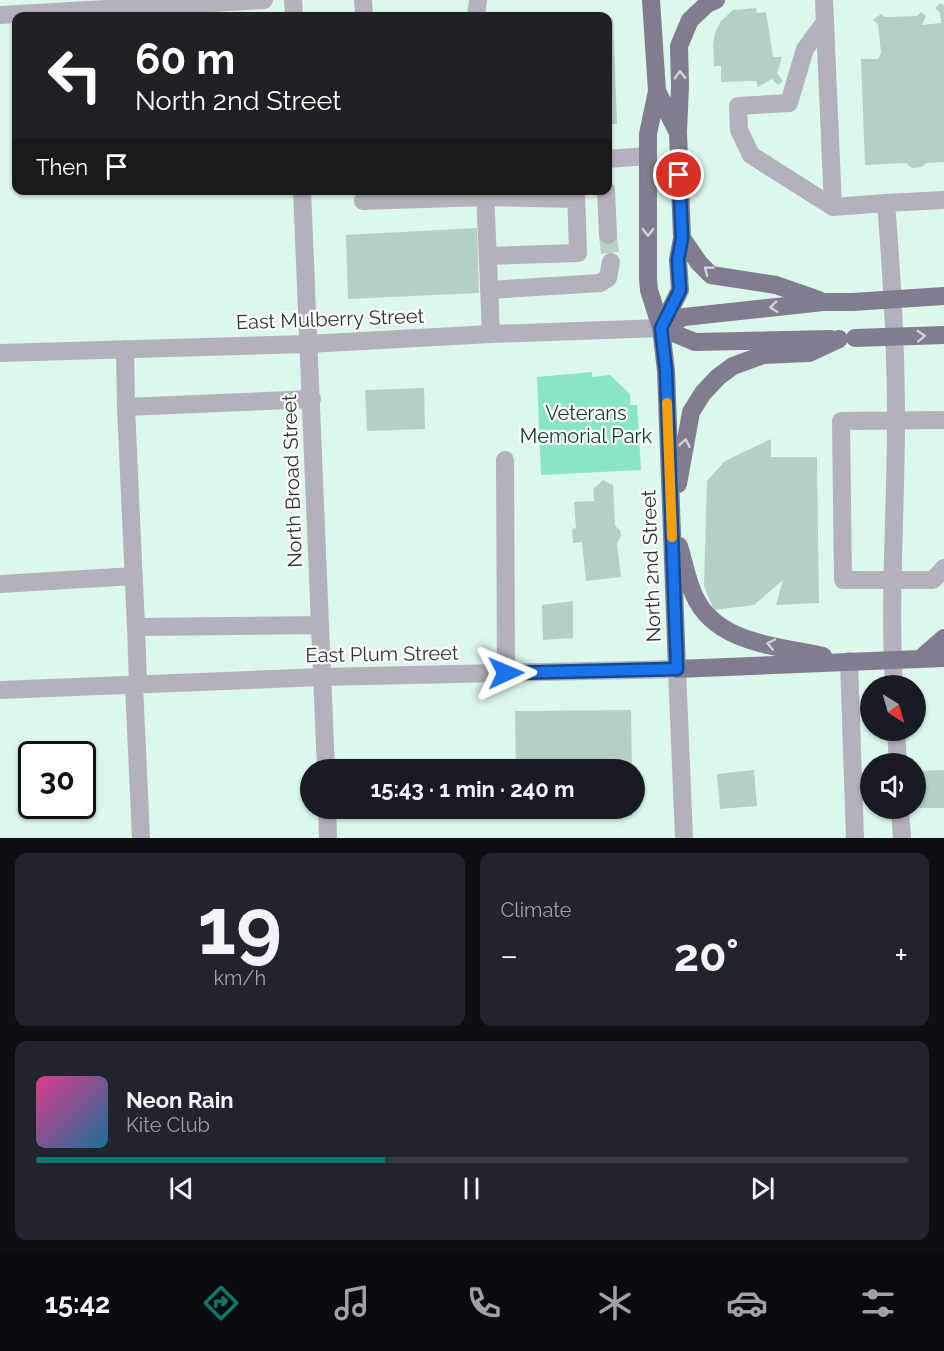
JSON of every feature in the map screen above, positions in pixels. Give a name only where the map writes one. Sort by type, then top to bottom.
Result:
[{"type":"main road","name":"North 2nd Street","points":[[651,0],[657,91],[648,134],[648,279],[649,290],[661,328],[666,371],[677,669]]},
{"type":"main road","points":[[678,133],[679,46],[690,20],[707,4],[716,0]]},
{"type":"main road","name":"North 2nd Street","points":[[657,91],[678,133],[682,238],[678,260],[680,290],[661,328]]},
{"type":"main road","points":[[682,238],[699,263],[711,275],[776,285],[824,302]]},
{"type":"main road","points":[[661,328],[684,317],[824,302],[944,296]]},
{"type":"main road","points":[[661,328],[694,342],[944,334]]},
{"type":"main road","points":[[847,338],[809,353],[763,355],[733,366],[718,377],[703,393],[691,412],[672,522],[694,595],[700,607],[726,631],[746,639],[849,662]]},
{"type":"main road","points":[[920,659],[944,638]]},
{"type":"main road","name":"East Plum Street","points":[[677,669],[944,658]]},
{"type":"street","points":[[53,12],[264,0]]},
{"type":"street","points":[[824,0],[833,207]]},
{"type":"street","points":[[825,22],[805,49],[789,102],[738,106],[739,130],[751,155],[833,207],[944,200]]},
{"type":"street","points":[[612,159],[648,156]]},
{"type":"street","name":"North Broad Street","points":[[302,195],[326,759]]},
{"type":"street","points":[[363,201],[390,196],[438,195]]},
{"type":"street","points":[[485,195],[490,334]]},
{"type":"street","points":[[489,256],[578,253],[576,195]]},
{"type":"street","points":[[606,195],[608,235]]},
{"type":"street","points":[[886,203],[891,258],[896,420],[893,675]]},
{"type":"street","points":[[489,290],[600,284],[608,278],[611,262]]},
{"type":"street","name":"East Mulberry Street","points":[[0,353],[308,344],[661,328]]},
{"type":"street","points":[[125,349],[136,627],[141,838]]},
{"type":"street","points":[[126,407],[312,399]]},
{"type":"street","points":[[944,420],[841,421],[843,580],[933,580],[944,568]]},
{"type":"street","points":[[505,460],[506,673]]},
{"type":"street","points":[[0,584],[134,576]]},
{"type":"street","points":[[136,627],[319,625]]},
{"type":"street","points":[[849,662],[855,838]]},
{"type":"street","name":"East Plum Street","points":[[0,690],[322,677],[677,669]]},
{"type":"street","name":"North 2nd Street","points":[[677,669],[684,838]]},
{"type":"street","points":[[327,819],[328,838]]},
{"type":"street","points":[[901,819],[902,838]]},
{"type":"green space","name":"Veterans Memorial Park","points":[[592,372],[592,377],[610,375],[630,394],[630,405],[637,405],[641,470],[541,475],[537,377]]},
{"type":"building","points":[[940,3],[944,5],[944,162],[926,163],[922,167],[912,168],[906,163],[865,165],[861,59],[878,59],[881,53],[878,24],[873,20],[881,14],[885,17],[917,16],[921,12],[926,16],[922,25],[941,23],[940,13],[935,8]]},
{"type":"building","points":[[756,8],[757,13],[766,12],[773,57],[782,57],[777,73],[783,81],[778,85],[772,79],[758,87],[756,81],[721,82],[721,66],[714,66],[715,33],[721,21],[733,10]]},
{"type":"building","points":[[612,18],[613,19],[617,124],[612,124]]},
{"type":"building","points":[[477,228],[479,293],[348,299],[346,235]]},
{"type":"building","points":[[424,388],[425,429],[367,431],[365,390]]},
{"type":"building","points":[[771,439],[771,457],[817,457],[819,603],[776,605],[783,580],[754,605],[714,610],[704,586],[707,481],[725,461]]},
{"type":"building","points":[[603,480],[613,485],[615,526],[620,530],[621,536],[617,544],[621,577],[586,581],[582,542],[573,543],[572,529],[576,528],[574,502],[594,501],[593,489]]},
{"type":"building","points":[[573,601],[573,638],[543,640],[542,605]]},
{"type":"building","points":[[631,710],[632,759],[516,759],[515,711]]},
{"type":"building","points":[[754,770],[757,806],[720,809],[717,774]]},
{"type":"building","points":[[944,770],[944,808],[926,808],[926,771]]},
{"type":"tunnel","points":[[608,235],[611,262]]},
{"type":"slow traffic","points":[[667,403],[672,537]]},
{"type":"route","points":[[506,673],[677,669],[666,371],[661,328],[680,290],[678,260],[682,238],[679,175]]}]
